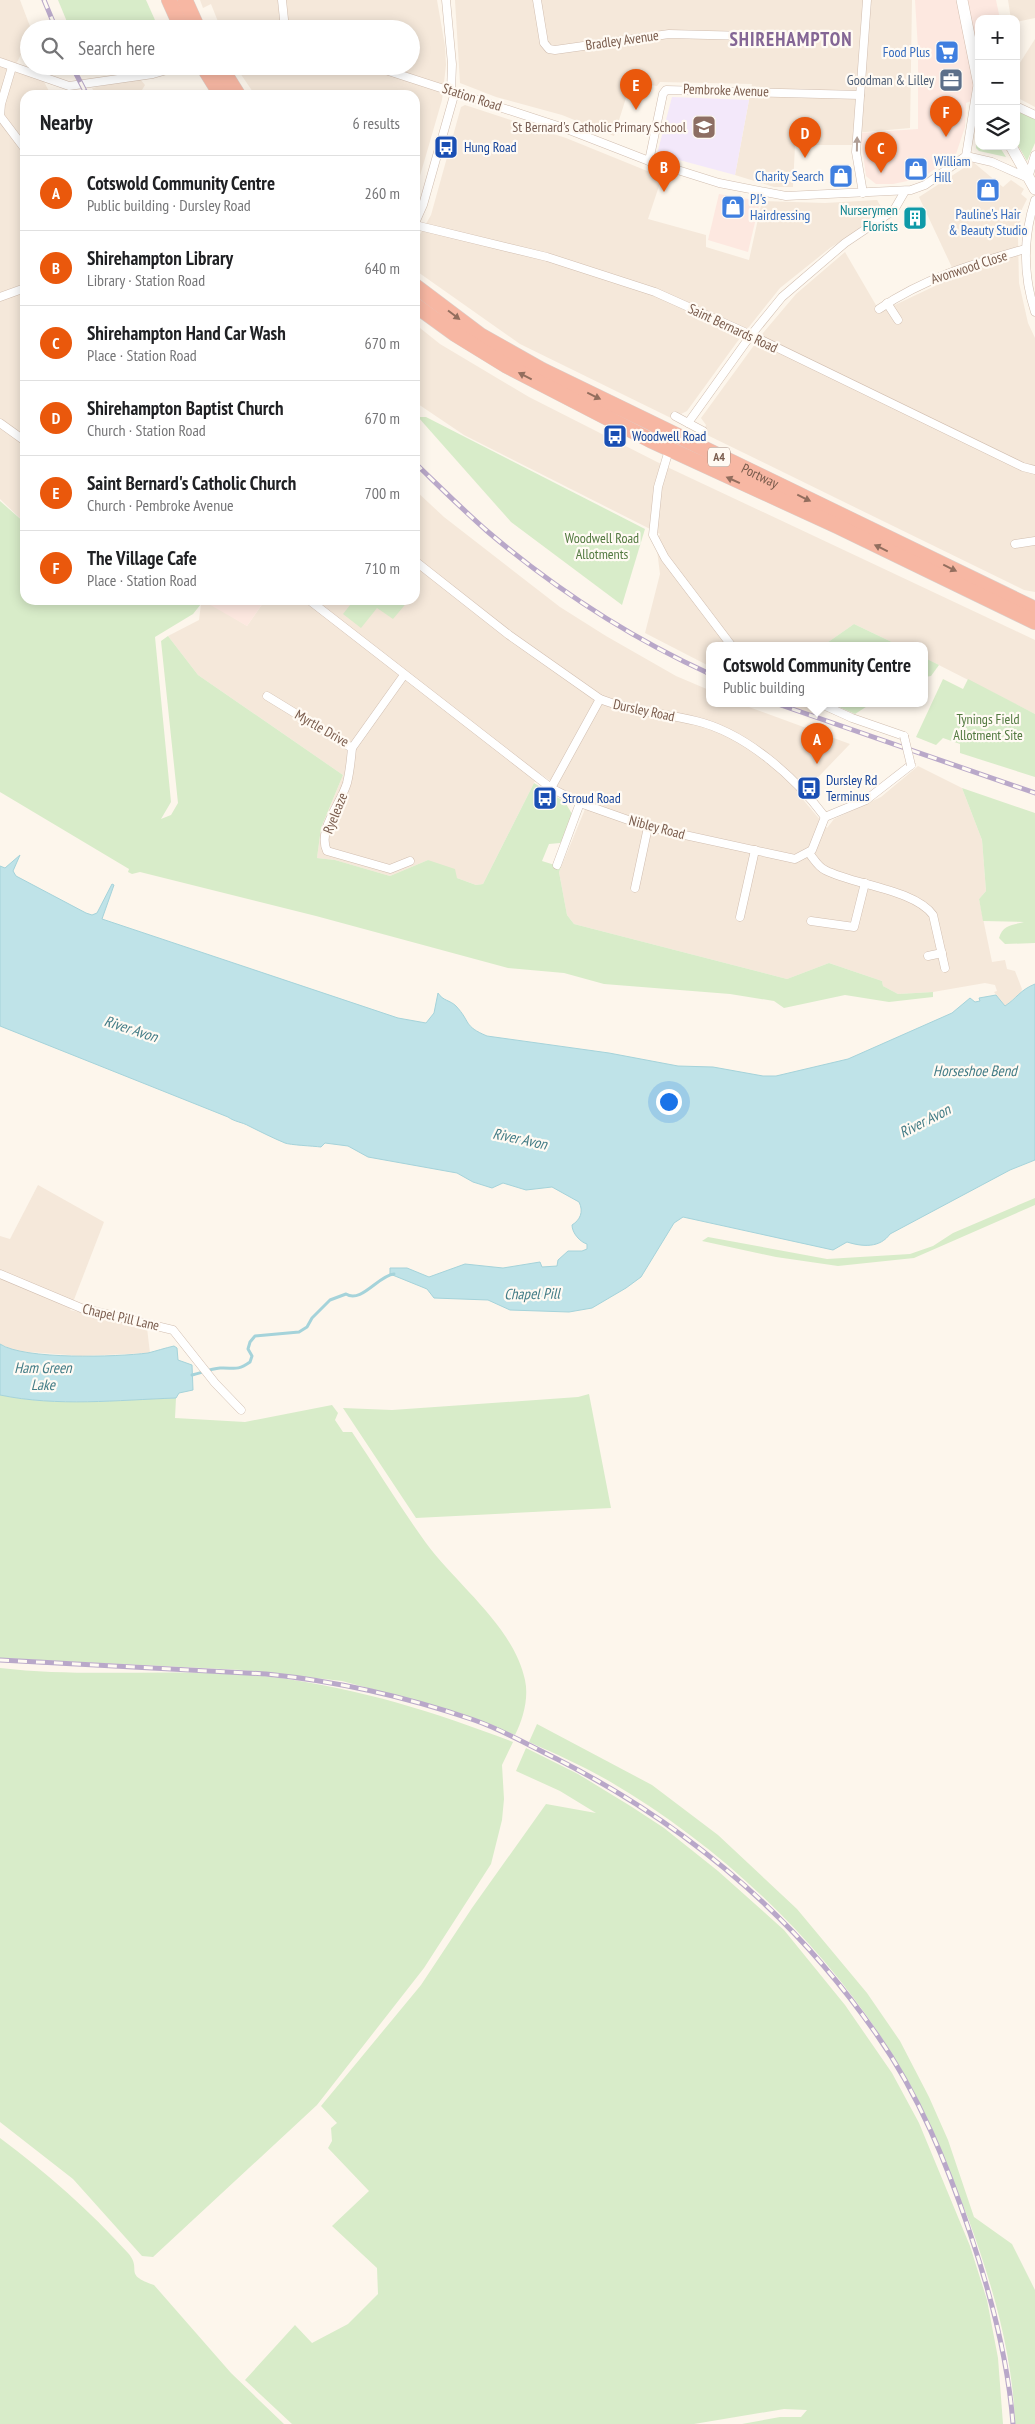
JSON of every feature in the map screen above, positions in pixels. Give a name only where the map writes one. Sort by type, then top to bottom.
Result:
[{"type":"highway","points":[[169,0],[178,20]]},
{"type":"highway","points":[[185,0],[194,20]]},
{"type":"highway","points":[[209,75],[218,90]]},
{"type":"highway","points":[[226,75],[235,90]]},
{"type":"highway","name":"Portway","points":[[420,290],[480,335],[542,370],[1035,609]]},
{"type":"highway","name":"Portway","points":[[420,308],[455,334],[507,366],[669,450],[836,526],[1035,622]]},
{"type":"main road","points":[[962,0],[975,67]]},
{"type":"main road","points":[[1013,150],[1035,188]]},
{"type":"street","points":[[282,0],[283,20]]},
{"type":"street","points":[[420,210],[453,91],[446,0]]},
{"type":"street","name":"Bradley Avenue","points":[[538,0],[544,43],[548,49],[555,50],[669,34],[748,36]]},
{"type":"street","points":[[863,193],[856,152],[867,0]]},
{"type":"street","points":[[0,62],[20,70]]},
{"type":"street","points":[[12,67],[0,104],[0,116],[20,142]]},
{"type":"street","points":[[36,75],[69,86],[147,75]]},
{"type":"street","name":"Station Road","points":[[402,75],[564,128],[649,161],[719,183],[786,196],[905,191],[925,184],[966,156]]},
{"type":"street","name":"Pembroke Avenue","points":[[649,161],[663,94],[666,90],[860,95]]},
{"type":"street","points":[[975,90],[972,124],[966,156],[992,162],[1028,178],[1035,155]]},
{"type":"street","points":[[1020,108],[1035,115]]},
{"type":"street","points":[[688,423],[751,335],[782,297],[845,243],[894,210],[905,191]]},
{"type":"street","points":[[1035,200],[1026,249],[1029,292],[1035,312]]},
{"type":"street","name":"Saint Bernards Road","points":[[420,225],[547,256],[655,292],[751,335],[1023,468],[1035,470]]},
{"type":"street","name":"Avonwood Close","points":[[879,309],[917,286],[951,271],[1026,249]]},
{"type":"street","points":[[0,297],[20,290]]},
{"type":"street","points":[[887,303],[898,320]]},
{"type":"street","points":[[675,416],[703,431]]},
{"type":"street","points":[[0,423],[20,437]]},
{"type":"street","points":[[669,450],[658,487],[654,535],[665,558],[729,642]]},
{"type":"street","points":[[1015,544],[1035,540]]},
{"type":"street","name":"Dursley Road","points":[[420,565],[509,634],[600,700],[616,706],[699,721],[730,735],[764,755],[805,791],[825,817]]},
{"type":"street","name":"Nibley Road","points":[[315,605],[551,788],[580,802],[648,827],[795,859],[809,853]]},
{"type":"street","name":"Myrtle Drive","points":[[267,696],[352,748],[404,675]]},
{"type":"street","points":[[551,788],[600,700]]},
{"type":"street","points":[[828,707],[852,718],[904,736],[912,765],[866,800],[825,817],[809,853],[826,871],[897,894],[928,908],[933,914],[945,968]]},
{"type":"street","name":"Ryeleaze","points":[[352,748],[346,784],[323,843],[328,852],[390,869],[410,860]]},
{"type":"street","points":[[558,865],[580,802]]},
{"type":"street","points":[[635,888],[648,827]]},
{"type":"street","points":[[740,917],[755,850]]},
{"type":"street","points":[[811,921],[854,926],[865,884]]},
{"type":"street","points":[[928,956],[942,953]]},
{"type":"street","name":"Chapel Pill Lane","points":[[0,1274],[81,1308],[173,1330],[215,1383],[241,1410]]},
{"type":"shaded area","points":[[0,0],[20,0],[28,20],[20,20],[20,56],[13,70],[20,72],[20,75],[28,75],[43,80],[48,90],[20,90],[20,518],[0,499]]},
{"type":"shaded area","points":[[200,0],[437,0],[445,46],[446,65],[442,100],[420,176],[420,90],[252,90],[241,75],[420,75],[420,20],[217,20],[211,4],[203,8]]},
{"type":"shaded area","points":[[455,0],[912,0],[910,128],[855,133],[854,145],[795,145],[793,187],[774,187],[735,175],[752,84],[660,82],[657,86],[631,82],[614,136],[562,115],[496,97],[460,83]]},
{"type":"shaded area","points":[[915,0],[996,0],[999,15],[975,15],[975,100],[966,103],[965,127],[956,154],[922,178],[893,184],[876,184],[866,176],[860,133],[918,129],[918,49]]},
{"type":"shaded area","points":[[1008,0],[1035,0],[1035,18],[1020,21],[1020,15],[1010,15]]},
{"type":"shaded area","points":[[1035,39],[1035,107],[1020,99],[1020,63]]},
{"type":"shaded area","points":[[139,78],[145,85],[142,90],[93,90],[92,88]]},
{"type":"shaded area","name":"St Bernard's Catholic Primary School","points":[[672,97],[749,100],[735,175],[657,154]]},
{"type":"shaded area","points":[[465,105],[566,138],[662,177],[648,219],[706,235],[706,247],[749,260],[762,201],[825,203],[877,200],[883,210],[874,220],[830,248],[780,288],[737,342],[687,411],[681,414],[674,411],[671,418],[520,344],[420,274],[420,234],[431,215],[461,107]]},
{"type":"shaded area","points":[[973,162],[1003,187],[1011,180],[1024,189],[1021,194],[1027,199],[1022,209],[1018,238],[1019,283],[1028,323],[1035,338],[1035,592],[1024,590],[703,433],[706,425],[701,418],[763,333],[796,294],[845,252],[880,312],[956,276],[919,197]]},
{"type":"shaded area","points":[[719,194],[760,201],[748,252],[708,240]]},
{"type":"shaded area","points":[[420,328],[440,344],[529,397],[665,466],[1035,640],[1035,714],[928,660],[928,642],[892,642],[854,624],[828,642],[706,642],[706,664],[645,633],[660,574],[656,542],[660,534],[464,435],[420,405]]},
{"type":"shaded area","points":[[420,495],[444,517],[560,607],[676,676],[706,689],[706,707],[749,707],[850,744],[800,796],[827,828],[834,819],[881,797],[918,766],[962,788],[982,840],[986,891],[979,899],[992,962],[1005,960],[1007,969],[1015,971],[1022,989],[1021,992],[1005,1006],[994,992],[997,991],[995,985],[985,983],[933,992],[898,994],[883,986],[882,981],[829,963],[787,979],[574,924],[567,915],[559,872],[588,802],[565,791],[539,773],[483,884],[476,885],[457,878],[428,860],[390,876],[335,860],[317,858],[321,828],[343,775],[198,675],[168,636],[199,620],[201,605],[213,605],[247,626],[262,605],[420,605]]},
{"type":"shaded area","points":[[210,605],[262,605],[247,626]]},
{"type":"shaded area","points":[[792,707],[818,707],[812,716]]},
{"type":"shaded area","points":[[38,1185],[104,1222],[70,1310],[147,1328],[150,1353],[81,1356],[16,1351],[0,1344],[0,1236],[10,1239]]},
{"type":"green space","points":[[58,0],[146,0],[155,20],[66,20]]},
{"type":"green space","points":[[1020,110],[1035,118],[1035,143],[1027,161],[1020,149]]},
{"type":"green space","points":[[1002,150],[1006,157],[979,151]]},
{"type":"green space","name":"Woodwell Road Allotments","points":[[420,417],[426,417],[645,529],[622,605],[511,522]]},
{"type":"green space","points":[[0,501],[20,519],[20,605],[200,605],[193,614],[155,637],[171,802],[161,819],[171,815],[178,803],[161,641],[168,636],[198,675],[343,775],[321,828],[317,858],[335,860],[390,876],[428,860],[455,869],[457,878],[476,885],[483,884],[534,783],[565,802],[572,814],[564,839],[560,843],[549,844],[542,861],[561,867],[559,872],[567,915],[574,924],[787,979],[829,963],[882,981],[883,986],[898,994],[933,992],[933,997],[889,1002],[845,995],[784,1008],[774,1001],[730,994],[604,984],[564,973],[508,968],[316,916],[140,872],[132,874],[128,872],[129,869],[0,792]]},
{"type":"green space","points":[[350,605],[405,605],[393,619],[377,608],[361,628],[343,614]]},
{"type":"green space","points":[[854,624],[892,642],[828,642]]},
{"type":"green space","points":[[928,660],[939,665],[931,676],[928,676]]},
{"type":"green space","name":"Tynings Field Allotment Site","points":[[943,679],[963,689],[968,679],[1035,714],[1035,777],[960,753],[960,744],[943,738],[936,745],[916,737]]},
{"type":"green space","points":[[839,707],[866,707],[855,714]]},
{"type":"green space","points":[[962,788],[1035,813],[1035,943],[1005,944],[999,938],[1006,928],[1024,922],[983,921],[979,899],[986,891],[982,840]]},
{"type":"green space","points":[[1035,1198],[1035,1205],[914,1258],[838,1266],[776,1257],[702,1241],[708,1237],[827,1259],[910,1254],[933,1246],[953,1233]]},
{"type":"green space","points":[[589,1394],[611,1508],[416,1518],[343,1408],[392,1410],[578,1397]]},
{"type":"green space","points":[[0,1395],[22,1399],[66,1402],[176,1398],[175,1418],[245,1422],[332,1405],[338,1413],[335,1420],[343,1432],[352,1432],[426,1543],[483,1607],[509,1642],[519,1661],[526,1687],[524,1708],[515,1735],[460,1713],[342,1681],[242,1670],[0,1658]]},
{"type":"green space","points":[[0,1668],[70,1673],[210,1673],[280,1678],[370,1695],[456,1721],[513,1742],[502,1765],[504,1799],[502,1820],[491,1864],[424,1968],[317,2105],[153,2257],[142,2256],[73,2179],[0,2122]]},
{"type":"green space","points":[[537,1724],[652,1785],[718,1835],[797,1909],[867,1993],[900,2041],[929,2097],[948,2140],[974,2217],[1012,2244],[1035,2290],[1035,2424],[1015,2424],[1006,2346],[993,2294],[968,2218],[915,2093],[865,2013],[802,1936],[730,1867],[651,1807],[579,1765],[529,1742]]},
{"type":"green space","points":[[526,1748],[578,1774],[632,1807],[664,1828],[718,1871],[784,1930],[845,2005],[892,2073],[919,2123],[970,2246],[987,2300],[998,2358],[1003,2424],[742,2424],[780,2417],[801,2417],[807,2410],[784,2409],[694,2424],[292,2424],[245,2380],[295,2325],[312,2343],[348,2324],[378,2294],[377,2268],[332,2226],[369,2191],[328,2148],[332,2141],[331,2128],[337,2123],[321,2106],[421,1985],[472,1908],[546,1804],[596,1813],[560,1791],[516,1771]]},
{"type":"green space","points":[[0,2138],[51,2178],[98,2222],[128,2253],[134,2264],[136,2275],[154,2285],[231,2373],[284,2424],[0,2424]]},
{"type":"water","points":[[20,855],[13,871],[16,876],[86,913],[92,915],[97,913],[112,884],[114,885],[102,919],[398,1018],[426,1023],[434,1013],[438,993],[461,1011],[474,1029],[487,1036],[609,1053],[678,1066],[713,1067],[763,1076],[776,1076],[848,1059],[952,1013],[970,998],[975,1002],[980,1001],[979,998],[996,995],[1005,1006],[1035,984],[1035,1160],[1010,1170],[890,1234],[886,1239],[876,1244],[859,1245],[847,1242],[833,1250],[683,1217],[674,1223],[641,1277],[592,1308],[569,1312],[510,1310],[488,1300],[434,1298],[427,1289],[390,1274],[390,1268],[407,1268],[429,1277],[465,1264],[503,1268],[540,1262],[542,1267],[557,1266],[558,1260],[568,1251],[587,1249],[587,1244],[577,1237],[572,1228],[572,1225],[580,1215],[579,1202],[552,1187],[526,1190],[503,1183],[492,1188],[473,1182],[457,1173],[368,1157],[348,1146],[325,1143],[321,1147],[285,1143],[228,1117],[0,1026],[0,866],[5,868]]},
{"type":"water","name":"Ham Green Lake","points":[[0,1344],[29,1353],[71,1356],[148,1353],[174,1346],[177,1348],[178,1360],[192,1365],[193,1390],[179,1393],[176,1398],[88,1402],[44,1401],[0,1395]]},
{"type":"waterway","name":"Chapel Pill","points":[[192,1375],[216,1369],[238,1368],[245,1365],[250,1362],[252,1356],[248,1349],[250,1342],[255,1336],[299,1332],[307,1327],[312,1318],[330,1300],[346,1294],[358,1295],[382,1279],[394,1274]]},
{"type":"railway","points":[[44,0],[52,20]]},
{"type":"railway","points":[[77,75],[84,90]]},
{"type":"railway","points":[[420,468],[487,531],[566,592],[622,628],[706,672]]},
{"type":"railway","points":[[787,707],[1035,793]]},
{"type":"railway","points":[[0,1660],[266,1674],[319,1681],[397,1697],[474,1720],[516,1738],[605,1785],[650,1813],[693,1844],[735,1877],[774,1912],[810,1951],[845,1991],[877,2035],[906,2082],[942,2156],[978,2256],[1003,2351],[1013,2424]]},
{"type":"place","name":"Food Plus","points":[[947,52]]},
{"type":"place","name":"Goodman & Lilley","points":[[951,80]]},
{"type":"place","name":"Saint Bernard's Catholic Church","points":[[636,110]]},
{"type":"place","name":"St Bernard's Catholic Primary School","points":[[704,127]]},
{"type":"place","name":"The Village Cafe","points":[[946,137]]},
{"type":"place","name":"Hung Road","points":[[446,147]]},
{"type":"place","name":"Shirehampton Baptist Church","points":[[805,158]]},
{"type":"place","name":"William Hill","points":[[916,169]]},
{"type":"place","name":"Shirehampton Hand Car Wash","points":[[881,173]]},
{"type":"place","name":"Charity Search","points":[[841,176]]},
{"type":"place","name":"Pauline's Hair & Beauty Studio","points":[[988,190]]},
{"type":"place","name":"Shirehampton Library","points":[[664,192]]},
{"type":"place","name":"PJ's Hairdressing","points":[[733,207]]},
{"type":"place","name":"Nurserymen Florists","points":[[915,218]]},
{"type":"place","name":"Woodwell Road","points":[[615,436]]},
{"type":"place","name":"Cotswold Community Centre","points":[[817,764]]},
{"type":"place","name":"Dursley Rd Terminus","points":[[809,788]]},
{"type":"place","name":"Stroud Road","points":[[545,798]]},
{"type":"district","name":"SHIREHAMPTON","points":[[791,39]]},
{"type":"water label","name":"River Avon","points":[[131,1029]]},
{"type":"water label","name":"Horseshoe Bend","points":[[975,1071]]},
{"type":"water label","name":"River Avon","points":[[925,1121]]},
{"type":"water label","name":"River Avon","points":[[520,1139]]}]
